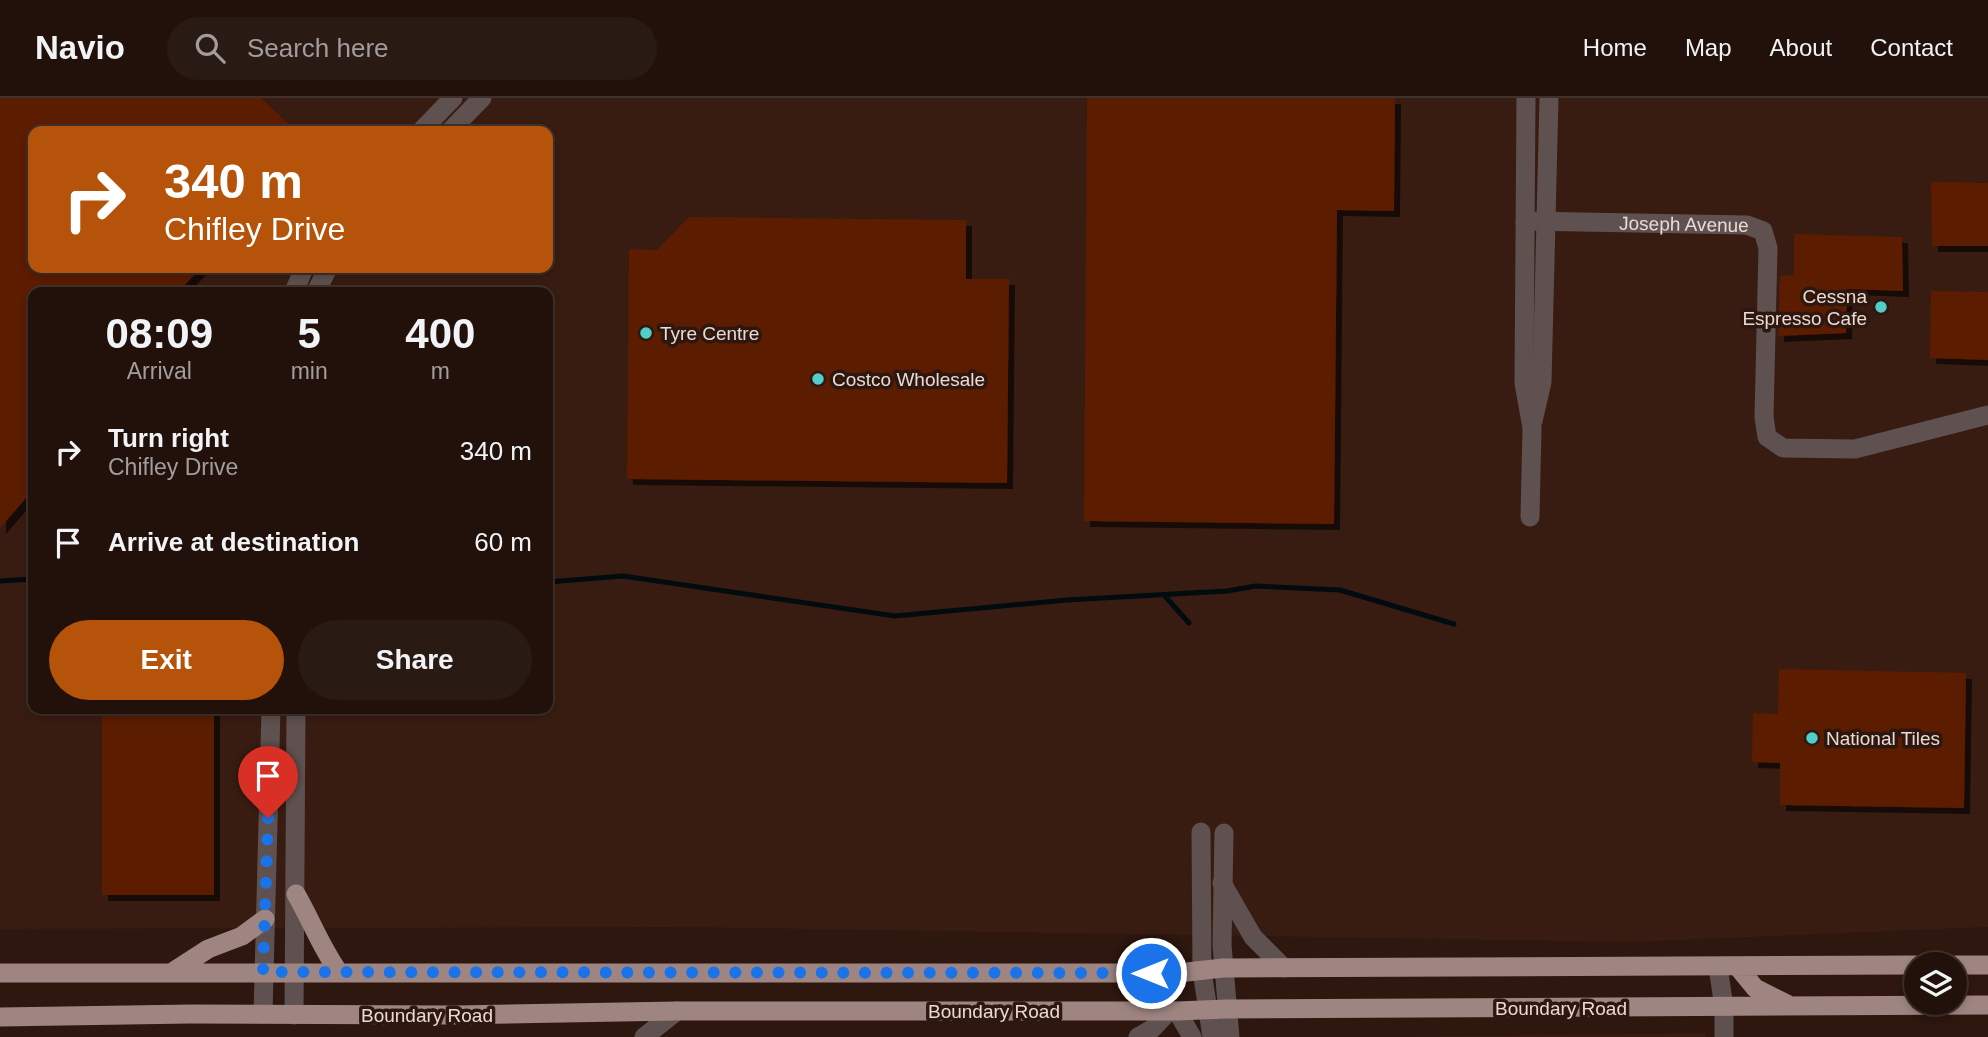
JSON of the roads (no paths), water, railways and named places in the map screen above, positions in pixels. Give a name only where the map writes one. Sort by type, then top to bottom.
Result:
[{"type":"main road","points":[[296,894],[325,953],[338,971]]},
{"type":"main road","points":[[173,972],[208,949],[242,936],[265,919]]},
{"type":"main road","points":[[1967,965],[1987,964]]},
{"type":"main road","name":"Boundary Road","points":[[0,973],[1178,973],[1223,968],[1904,965]]},
{"type":"main road","points":[[1728,966],[1755,988],[1791,1006]]},
{"type":"main road","name":"Boundary Road","points":[[0,1017],[1988,1005]]},
{"type":"street","points":[[426,126],[453,98]]},
{"type":"street","points":[[455,126],[482,98]]},
{"type":"street","points":[[1526,98],[1524,383],[1532,428]]},
{"type":"street","points":[[1530,517],[1532,428],[1542,382],[1549,98]]},
{"type":"street","name":"Joseph Avenue","points":[[1525,221],[1746,225],[1763,231],[1768,248],[1764,417],[1768,437],[1783,448],[1854,449],[1988,415]]},
{"type":"street","points":[[263,1014],[271,714]]},
{"type":"street","points":[[294,1015],[296,714]]},
{"type":"street","points":[[1201,832],[1202,971],[1230,1037]]},
{"type":"street","points":[[1212,1037],[1223,968],[1224,833]]},
{"type":"street","points":[[1222,883],[1253,937],[1284,968]]},
{"type":"street","points":[[1724,1037],[1728,966]]},
{"type":"street","points":[[644,1037],[677,1011]]},
{"type":"street","points":[[1138,1037],[1153,1029],[1173,1011],[1192,1037]]},
{"type":"waterway","points":[[553,582],[623,576],[895,616],[1067,600],[1227,591],[1256,586],[1340,590],[1454,624]]},
{"type":"waterway","points":[[0,581],[28,579]]},
{"type":"waterway","points":[[1164,595],[1189,623]]},
{"type":"place","name":"Cessna Espresso Cafe","points":[[1881,307]]},
{"type":"place","name":"Tyre Centre","points":[[646,333]]},
{"type":"place","name":"Costco Wholesale","points":[[818,379]]},
{"type":"place","name":"National Tiles","points":[[1812,738]]}]
